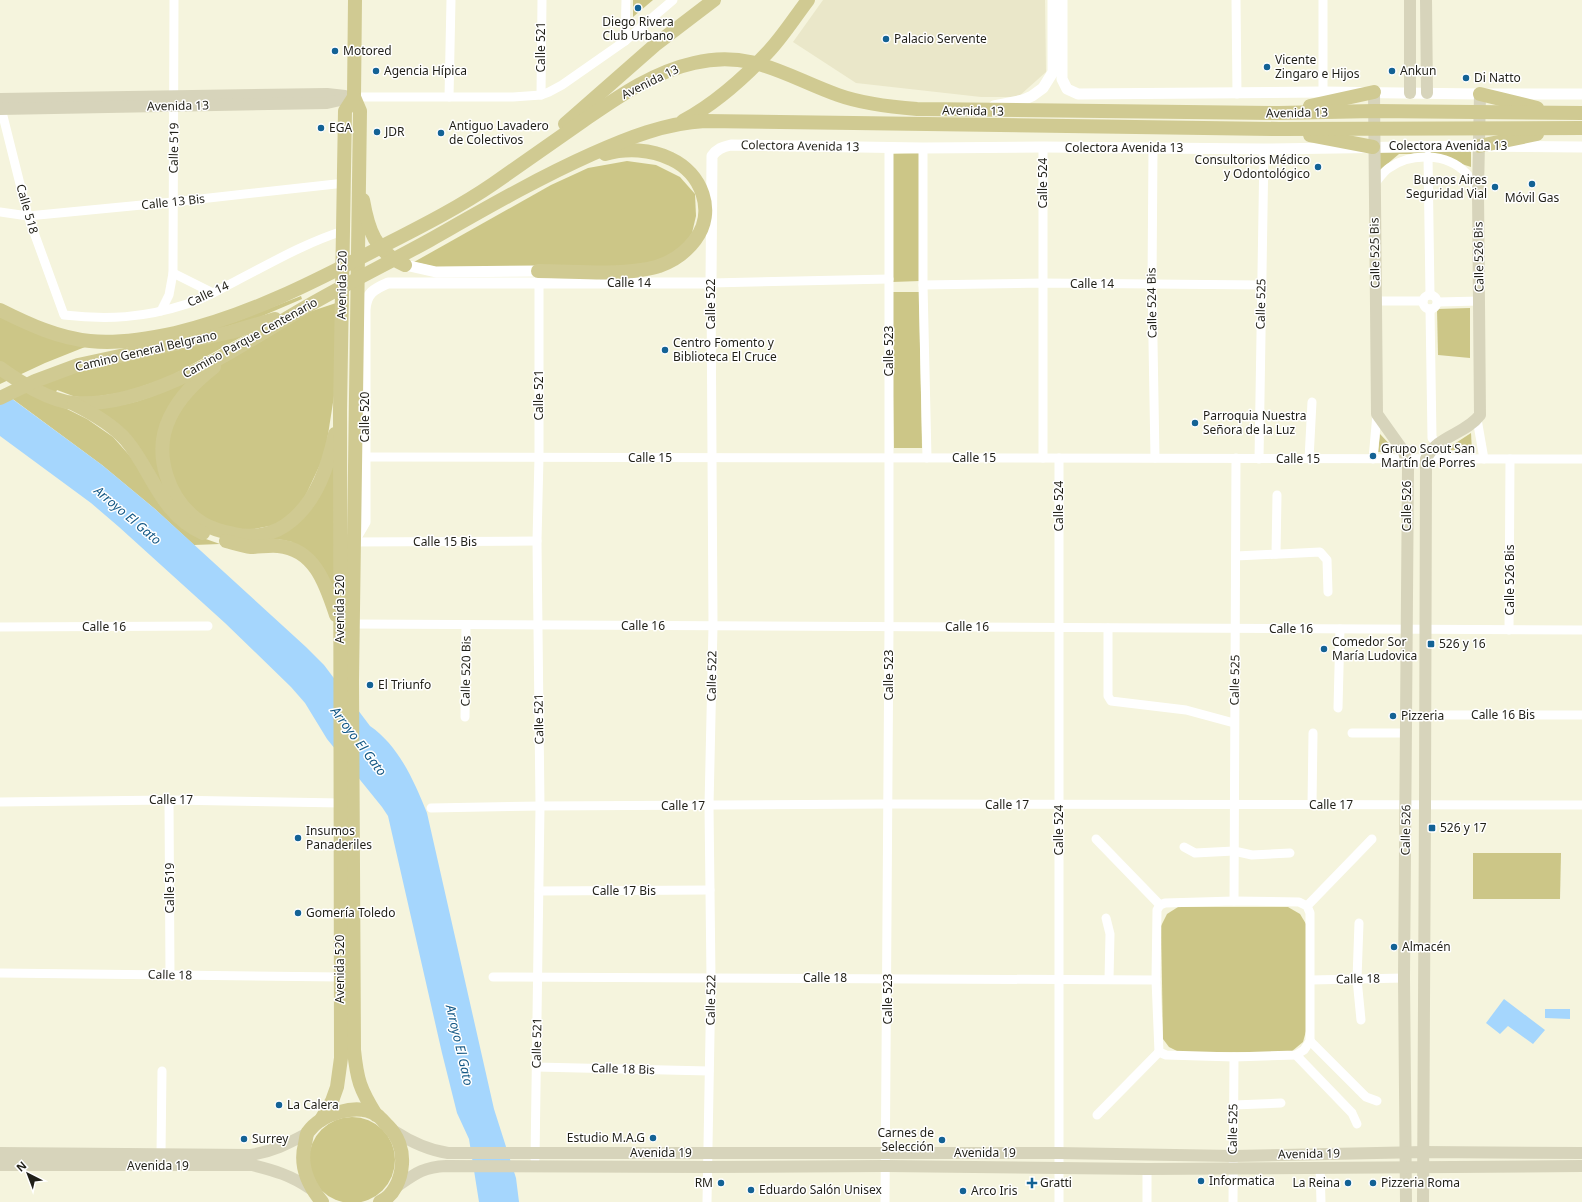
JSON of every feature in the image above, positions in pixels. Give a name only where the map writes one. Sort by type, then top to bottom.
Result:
[{"type":"main road","name":"Avenida 520","points":[[346,625],[353,542],[360,111],[354,97],[355,0]]},
{"type":"main road","points":[[514,168],[655,45],[714,0]]},
{"type":"main road","points":[[680,123],[708,107],[744,75],[770,50],[808,0]]},
{"type":"main road","points":[[1410,0],[1410,94]]},
{"type":"main road","points":[[1426,0],[1427,94]]},
{"type":"main road","name":"Avenida 13","points":[[419,227],[471,198],[617,98],[648,80],[689,64],[720,59],[736,59],[761,64],[840,96],[884,106],[917,109],[971,111],[1279,113],[1374,111],[1582,113]]},
{"type":"main road","points":[[1279,113],[1374,92]]},
{"type":"main road","name":"Calle 525 Bis","points":[[1374,92],[1373,147],[1377,414]]},
{"type":"main road","name":"Avenida 13","points":[[0,104],[175,101],[327,94],[354,97]]},
{"type":"main road","points":[[1480,94],[1561,113]]},
{"type":"main road","name":"Calle 526 Bis","points":[[1477,419],[1480,414],[1478,191],[1480,94]]},
{"type":"main road","name":"Avenida 520","points":[[321,1120],[332,1101],[337,1087],[341,1058],[341,762],[346,682],[346,625],[340,410],[346,112],[354,97]]},
{"type":"main road","name":"Avenida 13","points":[[426,242],[494,203],[584,158],[636,135],[680,123],[704,121],[1279,129],[1575,128]]},
{"type":"main road","points":[[1479,146],[1575,128]]},
{"type":"main road","points":[[1279,129],[1373,147]]},
{"type":"main road","points":[[539,277],[627,272],[659,267],[675,259],[688,249],[703,227],[706,211],[703,192],[693,177],[671,159],[648,152],[630,150],[613,152],[594,158],[584,158]]},
{"type":"main road","points":[[358,172],[364,209],[373,238],[383,252],[405,265]]},
{"type":"main road","name":"Camino Parque Centenario","points":[[0,310],[35,326],[70,338],[103,342],[152,338],[187,330],[242,313],[334,271],[419,227]]},
{"type":"main road","name":"Camino Parque Centenario","points":[[0,368],[20,381],[54,397],[71,402],[96,402],[112,400],[155,388],[200,368],[232,351],[300,311],[426,242]]},
{"type":"main road","name":"Camino General Belgrano","points":[[2,392],[78,365],[231,332],[300,311]]},
{"type":"main road","name":"Camino General Belgrano","points":[[2,392],[38,370],[68,359],[103,348],[152,338]]},
{"type":"main road","points":[[232,351],[188,390],[170,417],[164,440],[163,460],[171,486],[184,507],[202,523],[237,535],[254,536],[272,532],[289,522],[305,507],[321,480],[333,442],[340,410]]},
{"type":"main road","points":[[71,402],[94,415],[118,432],[133,450],[164,502],[180,519],[189,525],[199,531],[224,541],[249,547],[278,545],[290,548],[306,556],[314,564],[346,625]]},
{"type":"main road","points":[[1377,414],[1404,452],[1406,459]]},
{"type":"main road","points":[[1426,459],[1432,448],[1467,427],[1477,419]]},
{"type":"main road","name":"Calle 526","points":[[1406,459],[1408,468],[1404,978],[1406,1202]]},
{"type":"main road","name":"Calle 526","points":[[1423,1202],[1426,805],[1426,459]]},
{"type":"main road","name":"Avenida 520","points":[[346,682],[353,776],[354,1050],[356,1074],[360,1087],[376,1115]]},
{"type":"main road","points":[[322,1202],[311,1189],[304,1171],[303,1152],[308,1133],[321,1120],[334,1113],[348,1110],[362,1110],[376,1115],[394,1132],[400,1144],[402,1159],[401,1173],[396,1187],[382,1202]]},
{"type":"main road","name":"Avenida 19","points":[[394,1132],[412,1143],[432,1151],[448,1153],[1058,1153],[1233,1156],[1424,1152],[1582,1153]]},
{"type":"main road","name":"Avenida 19","points":[[0,1153],[251,1154],[268,1152],[308,1133]]},
{"type":"main road","name":"Avenida 19","points":[[0,1165],[252,1166],[278,1171],[296,1179],[311,1189]]},
{"type":"main road","name":"Avenida 19","points":[[396,1187],[418,1172],[433,1167],[473,1166],[886,1166],[1147,1169],[1582,1166]]},
{"type":"street","name":"Calle 519","points":[[161,311],[170,294],[173,273],[175,101],[174,0]]},
{"type":"street","points":[[449,97],[451,0]]},
{"type":"street","name":"Calle 521","points":[[541,95],[542,0]]},
{"type":"street","points":[[625,41],[626,0]]},
{"type":"street","points":[[541,95],[562,84],[625,41],[673,0]]},
{"type":"street","points":[[971,111],[1023,100],[1043,88],[1053,72],[1053,0]]},
{"type":"street","points":[[1062,0],[1062,79],[1067,89],[1078,94],[1237,94],[1323,92],[1410,94],[1582,94]]},
{"type":"street","points":[[1236,0],[1237,94]]},
{"type":"street","points":[[1323,0],[1323,92]]},
{"type":"street","name":"Avenida 13","points":[[354,97],[513,97],[541,95]]},
{"type":"street","name":"Calle 518","points":[[0,104],[28,216],[64,315]]},
{"type":"street","name":"Colectora Avenida 13","points":[[716,151],[724,146],[731,145],[889,148],[1044,147],[1264,149],[1479,146],[1582,147]]},
{"type":"street","name":"Calle 524","points":[[1043,458],[1044,147]]},
{"type":"street","name":"Calle 523","points":[[886,1202],[888,979],[889,148]]},
{"type":"street","points":[[923,148],[923,285],[927,458]]},
{"type":"street","name":"Calle 524 Bis","points":[[1153,148],[1152,284],[1155,458]]},
{"type":"street","name":"Calle 525","points":[[1259,459],[1264,149]]},
{"type":"street","name":"Calle 522","points":[[707,1202],[711,978],[709,806],[713,626],[711,458],[712,156],[716,151]]},
{"type":"street","points":[[1374,184],[1388,168],[1399,162],[1407,158],[1428,156],[1449,161],[1460,168],[1466,173],[1478,191]]},
{"type":"street","points":[[1428,156],[1426,298],[1424,306],[1430,309]]},
{"type":"street","name":"Calle 13 Bis","points":[[0,212],[28,216],[345,183]]},
{"type":"street","name":"Calle 14","points":[[64,315],[87,318],[127,317],[161,311],[187,304],[317,240],[343,231]]},
{"type":"street","name":"Calle 14","points":[[405,265],[436,272],[711,283],[889,279]]},
{"type":"street","points":[[173,273],[212,293]]},
{"type":"street","name":"Calle 521","points":[[535,1167],[540,806],[537,541],[539,457],[539,277]]},
{"type":"street","name":"Calle 14","points":[[372,291],[388,283],[539,277]]},
{"type":"street","name":"Calle 14","points":[[923,285],[1043,283],[1262,285]]},
{"type":"street","name":"Calle 520","points":[[353,542],[365,522],[365,310],[366,300],[372,291]]},
{"type":"street","points":[[1376,301],[1436,297],[1438,302]]},
{"type":"street","points":[[1438,302],[1480,301]]},
{"type":"street","points":[[1430,309],[1436,306],[1438,302]]},
{"type":"street","points":[[1430,309],[1432,438],[1438,444]]},
{"type":"street","points":[[1309,459],[1312,402]]},
{"type":"street","name":"Calle 525 Bis","points":[[1373,458],[1377,414]]},
{"type":"street","name":"Calle 526 Bis","points":[[1477,419],[1484,459]]},
{"type":"street","name":"Calle 15","points":[[365,457],[1582,459]]},
{"type":"street","name":"Calle 524","points":[[1059,458],[1059,1202]]},
{"type":"street","name":"Calle 525","points":[[1234,901],[1236,458]]},
{"type":"street","name":"Calle 526 Bis","points":[[1510,458],[1510,630]]},
{"type":"street","points":[[1276,554],[1277,495]]},
{"type":"street","name":"Calle 15 Bis","points":[[353,542],[537,541]]},
{"type":"street","points":[[1236,556],[1320,552],[1327,560],[1328,592]]},
{"type":"street","name":"Calle 16","points":[[346,625],[1582,630]]},
{"type":"street","name":"Calle 520 Bis","points":[[465,717],[466,625]]},
{"type":"street","name":"Calle 16","points":[[0,627],[208,626]]},
{"type":"street","points":[[1108,628],[1108,696],[1111,701],[1186,710],[1234,723]]},
{"type":"street","points":[[1338,708],[1340,629]]},
{"type":"street","name":"Calle 16 Bis","points":[[1425,715],[1582,715]]},
{"type":"street","points":[[1312,806],[1313,733]]},
{"type":"street","points":[[1352,733],[1406,733]]},
{"type":"street","name":"Calle 519","points":[[169,800],[170,976]]},
{"type":"street","name":"Calle 17","points":[[0,802],[169,800],[341,803]]},
{"type":"street","name":"Calle 17","points":[[431,808],[888,804],[1234,806],[1582,805]]},
{"type":"street","points":[[1096,839],[1160,905]]},
{"type":"street","points":[[1307,906],[1372,839]]},
{"type":"street","points":[[1184,847],[1195,853],[1234,851],[1252,855],[1290,852]]},
{"type":"street","name":"Calle 17 Bis","points":[[539,891],[710,890]]},
{"type":"street","points":[[1234,901],[1299,902],[1307,906],[1310,913],[1310,1041],[1304,1050],[1296,1055],[1234,1057],[1166,1055],[1159,1052],[1156,980],[1157,910],[1160,905],[1234,901]]},
{"type":"street","points":[[1106,918],[1110,934],[1109,979]]},
{"type":"street","points":[[1360,923],[1358,979],[1361,1020]]},
{"type":"street","name":"Calle 18","points":[[0,973],[340,977]]},
{"type":"street","name":"Calle 18","points":[[493,977],[1156,980]]},
{"type":"street","name":"Calle 18","points":[[1311,980],[1404,978]]},
{"type":"street","points":[[1310,1041],[1366,1097],[1377,1101]]},
{"type":"street","points":[[1097,1115],[1159,1052]]},
{"type":"street","points":[[1296,1055],[1352,1113],[1357,1124]]},
{"type":"street","name":"Calle 525","points":[[1233,1202],[1234,1057]]},
{"type":"street","name":"Calle 18 Bis","points":[[536,1067],[710,1071]]},
{"type":"street","points":[[161,1154],[162,1070]]},
{"type":"street","points":[[1234,1105],[1281,1103]]},
{"type":"street","points":[[1320,1168],[1321,1202]]},
{"type":"street","points":[[1147,1169],[1147,1202]]},
{"type":"shaded area","name":"Diego Rivera Club Urbano","points":[[633,0],[653,0],[633,17]]},
{"type":"shaded area","points":[[823,0],[1045,0],[1046,72],[1018,97],[981,97],[856,83],[793,42]]},
{"type":"shaded area","points":[[1471,151],[1471,167],[1431,154],[1399,154],[1379,171],[1379,152]]},
{"type":"shaded area","points":[[920,153],[920,281],[892,282],[892,154]]},
{"type":"shaded area","points":[[627,161],[656,165],[680,177],[695,194],[696,216],[692,233],[683,247],[660,262],[637,266],[436,267],[414,262],[551,185],[588,168]]},
{"type":"shaded area","points":[[891,292],[919,292],[922,448],[894,448]]},
{"type":"shaded area","points":[[301,296],[302,299],[260,317],[10,388],[237,321]]},
{"type":"shaded area","points":[[336,303],[334,396],[325,454],[303,501],[280,524],[244,531],[209,522],[191,507],[174,483],[167,455],[170,426],[188,390],[229,358],[300,315]]},
{"type":"shaded area","points":[[1470,308],[1470,358],[1438,355],[1437,309]]},
{"type":"shaded area","points":[[0,317],[85,347],[45,363],[0,384]]},
{"type":"shaded area","points":[[254,330],[169,377],[126,392],[86,398],[73,396],[57,390],[51,403],[87,419],[113,437],[203,538],[220,544],[194,545],[155,509],[102,465],[10,397],[67,373]]},
{"type":"shaded area","points":[[202,371],[185,387],[159,460],[200,525],[282,532],[334,456],[336,601],[292,542],[198,526],[95,408],[124,405],[151,397]]},
{"type":"shaded area","points":[[1471,433],[1472,451],[1445,450]]},
{"type":"shaded area","points":[[1380,434],[1396,451],[1378,452]]},
{"type":"shaded area","points":[[1473,853],[1561,853],[1560,899],[1473,899]]},
{"type":"shaded area","points":[[1178,907],[1288,907],[1300,914],[1306,924],[1306,1031],[1303,1042],[1291,1052],[1179,1052],[1169,1047],[1163,1039],[1161,926],[1167,914]]},
{"type":"shaded area","points":[[352,1117],[360,1118],[376,1124],[388,1136],[394,1152],[394,1168],[388,1184],[376,1196],[360,1202],[352,1203],[344,1202],[328,1196],[316,1184],[310,1168],[309,1160],[310,1152],[316,1136],[328,1124],[344,1118]]},
{"type":"water","name":"Arroyo El Gato","points":[[0,390],[102,465],[155,509],[306,647],[324,665],[370,726],[380,734],[397,754],[411,777],[427,813],[494,1109],[516,1178],[519,1202],[479,1202],[469,1139],[457,1113],[388,816],[327,739],[305,703],[291,687],[225,623],[119,527],[91,503],[0,436]]},
{"type":"water","points":[[1504,999],[1545,1030],[1533,1044],[1508,1026],[1500,1034],[1486,1023]]},
{"type":"water","points":[[1545,1009],[1570,1009],[1570,1019],[1545,1018]]},
{"type":"place","name":"Diego Rivera Club Urbano","points":[[638,8]]},
{"type":"place","name":"Palacio Servente","points":[[886,39]]},
{"type":"place","name":"Motored","points":[[335,51]]},
{"type":"place","name":"Vicente Zingaro e Hijos","points":[[1267,67]]},
{"type":"place","name":"Agencia Hípica","points":[[376,71]]},
{"type":"place","name":"Ankun","points":[[1392,71]]},
{"type":"place","name":"Di Natto","points":[[1466,78]]},
{"type":"place","name":"EGA","points":[[321,128]]},
{"type":"place","name":"JDR","points":[[377,132]]},
{"type":"place","name":"Antiguo Lavadero de Colectivos","points":[[441,133]]},
{"type":"place","name":"Consultorios Médico y Odontológico","points":[[1318,167]]},
{"type":"place","name":"Móvil Gas","points":[[1532,184]]},
{"type":"place","name":"Buenos Aires Seguridad Vial","points":[[1495,187]]},
{"type":"place","name":"Centro Fomento y Biblioteca El Cruce","points":[[665,350]]},
{"type":"place","name":"Parroquia Nuestra Señora de la Luz","points":[[1195,423]]},
{"type":"place","name":"Grupo Scout San Martín de Porres","points":[[1373,456]]},
{"type":"place","name":"526 y 16","points":[[1431,644]]},
{"type":"place","name":"Comedor Sor María Ludovica","points":[[1324,649]]},
{"type":"place","name":"El Triunfo","points":[[370,685]]},
{"type":"place","name":"Pizzeria","points":[[1393,716]]},
{"type":"place","name":"526 y 17","points":[[1432,828]]},
{"type":"place","name":"Insumos Panaderiles","points":[[298,838]]},
{"type":"place","name":"Gomería Toledo","points":[[298,913]]},
{"type":"place","name":"Almacén","points":[[1394,947]]},
{"type":"place","name":"La Calera","points":[[279,1105]]},
{"type":"place","name":"Estudio M.A.G","points":[[653,1138]]},
{"type":"place","name":"Surrey","points":[[244,1139]]},
{"type":"place","name":"Carnes de Selección","points":[[942,1140]]},
{"type":"place","name":"Informatica","points":[[1201,1181]]},
{"type":"place","name":"RM","points":[[721,1183]]},
{"type":"place","name":"Gratti","points":[[1032,1183]]},
{"type":"place","name":"La Reina","points":[[1348,1183]]},
{"type":"place","name":"Pizzeria Roma","points":[[1373,1183]]},
{"type":"place","name":"Eduardo Salón Unisex","points":[[751,1190]]},
{"type":"place","name":"Arco Iris","points":[[963,1191]]}]
